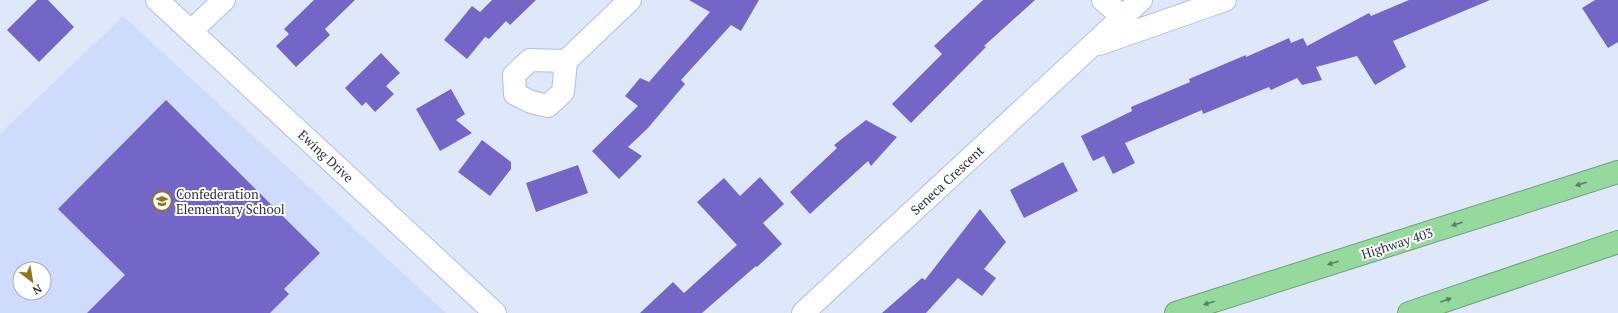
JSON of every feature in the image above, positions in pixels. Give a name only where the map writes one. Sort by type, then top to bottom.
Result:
[{"type":"highway","name":"Highway 403","points":[[1176,313],[1618,172]]},
{"type":"highway","points":[[1409,313],[1618,242]]},
{"type":"highway","points":[[1564,260],[1618,254]]},
{"type":"street","name":"Ewing Drive","points":[[157,0],[495,313]]},
{"type":"street","points":[[191,31],[224,0]]},
{"type":"street","points":[[566,61],[630,0]]},
{"type":"street","points":[[1103,0],[1122,17]]},
{"type":"street","name":"Seneca Crescent","points":[[803,313],[1141,0]]},
{"type":"street","name":"Seneca Crescent","points":[[1092,46],[1225,0]]},
{"type":"shaded area","name":"Confederation Elementary School","points":[[123,16],[446,313],[0,313],[0,134]]},
{"type":"building","points":[[37,0],[48,0],[74,27],[39,62],[7,30]]},
{"type":"building","points":[[314,0],[355,0],[325,29],[330,35],[296,67],[276,46],[289,34],[284,29]]},
{"type":"building","points":[[492,0],[536,0],[510,25],[506,21],[489,39],[485,37],[467,59],[444,40],[472,6],[480,12]]},
{"type":"building","points":[[689,0],[759,0],[741,31],[731,25],[681,80],[685,84],[648,128],[628,147],[642,156],[619,179],[592,151],[638,106],[625,96],[640,78],[649,82],[710,12]]},
{"type":"building","points":[[983,0],[1035,0],[984,46],[986,47],[911,123],[892,104],[942,54],[934,46]]},
{"type":"building","points":[[1409,0],[1490,0],[1393,41],[1406,67],[1375,85],[1357,56],[1316,67],[1322,80],[1302,85],[1297,78],[1271,90],[1269,87],[1203,114],[1202,110],[1125,143],[1135,163],[1113,174],[1104,156],[1093,161],[1081,136],[1132,111],[1131,107],[1190,82],[1189,79],[1246,55],[1246,57],[1289,38],[1291,43],[1303,38],[1307,46],[1369,13],[1371,16]]},
{"type":"building","points":[[1595,0],[1618,0],[1618,42],[1608,48],[1582,8]]},
{"type":"building","points":[[381,53],[400,73],[386,86],[394,94],[375,112],[366,102],[362,106],[345,88]]},
{"type":"building","points":[[451,89],[465,114],[456,120],[472,133],[440,151],[416,109]]},
{"type":"building","points":[[166,100],[320,253],[284,289],[289,294],[270,313],[87,313],[125,275],[58,209]]},
{"type":"building","points":[[866,120],[897,137],[871,166],[868,161],[810,214],[790,192],[837,148],[834,145]]},
{"type":"building","points":[[482,140],[511,162],[511,169],[490,196],[458,172]]},
{"type":"building","points":[[1063,162],[1078,191],[1024,218],[1010,190]]},
{"type":"building","points":[[578,165],[588,193],[536,212],[526,183]]},
{"type":"building","points":[[760,177],[784,204],[763,223],[782,244],[702,313],[640,313],[673,282],[684,293],[737,245],[697,202],[724,178],[740,196]]},
{"type":"building","points":[[980,209],[1006,242],[984,269],[996,278],[982,296],[958,278],[926,313],[882,313],[922,278],[925,280]]},
{"type":"place","name":"Confederation Elementary School","points":[[162,201]]}]
